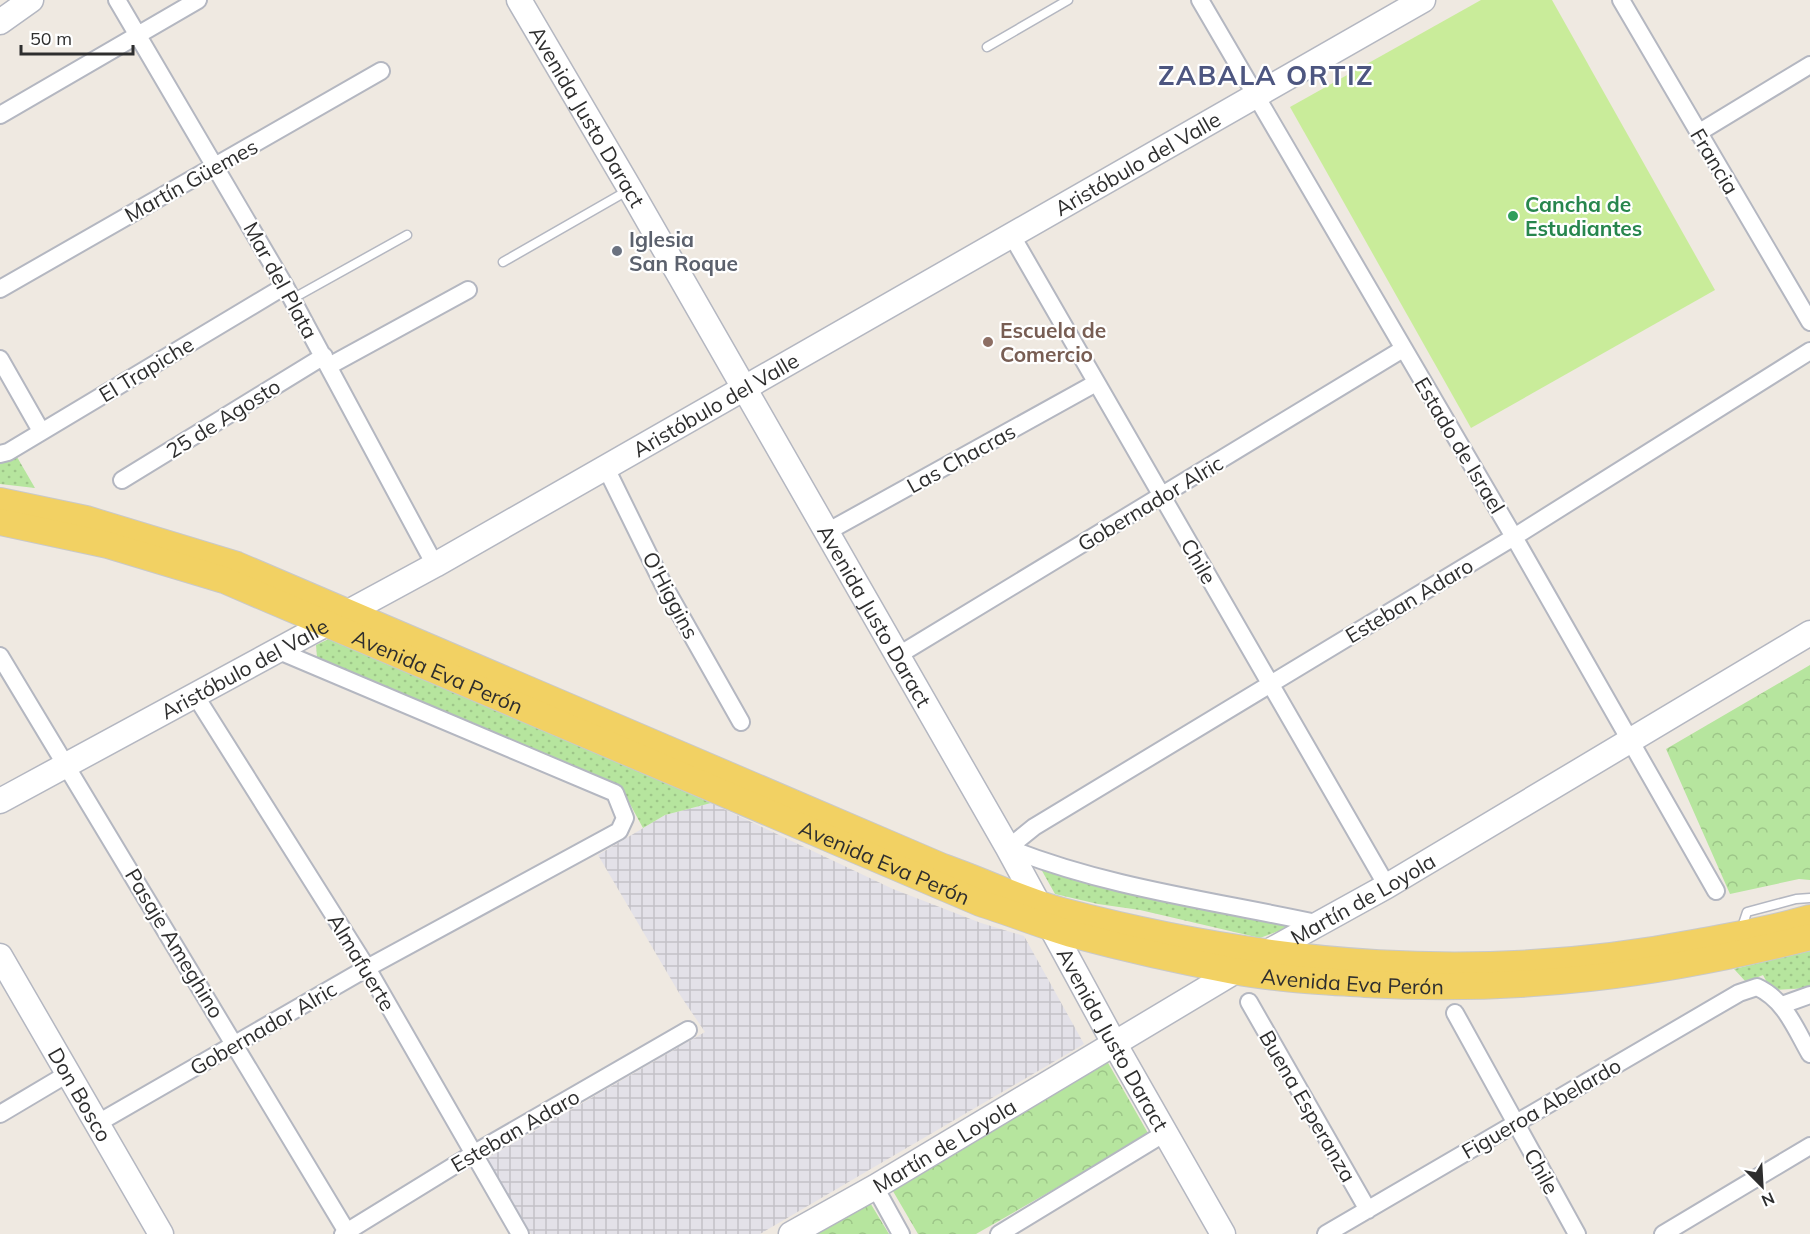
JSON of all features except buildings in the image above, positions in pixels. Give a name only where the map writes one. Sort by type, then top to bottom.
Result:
[{"type":"main road","points":[[0,22],[30,0]]},
{"type":"main road","name":"Avenida Justo Daract","points":[[519,0],[1008,848],[1114,1043],[1223,1234]]},
{"type":"main road","name":"Aristóbulo del Valle","points":[[0,801],[435,565],[741,388],[1424,0]]},
{"type":"main road","name":"Avenida Eva Perón","points":[[0,501],[86,519],[237,565],[340,617],[944,888],[1072,934],[1236,971],[1311,981],[1437,988],[1519,986],[1600,979],[1670,969],[1810,937]]},
{"type":"main road","name":"Avenida Eva Perón","points":[[0,522],[108,545],[340,617],[934,863],[1060,910],[1264,954],[1352,963],[1485,966],[1575,961],[1646,953],[1740,935],[1810,918]]},
{"type":"main road","name":"Martín de Loyola","points":[[791,1234],[875,1187],[1264,954],[1387,886],[1810,633]]},
{"type":"main road","name":"Don Bosco","points":[[0,956],[161,1234]]},
{"type":"street","name":"Mar del Plata","points":[[117,0],[216,165],[288,292],[435,565]]},
{"type":"street","points":[[0,115],[198,0]]},
{"type":"street","name":"Estado de Israel","points":[[1200,0],[1514,537],[1716,891]]},
{"type":"street","name":"Francia","points":[[1621,0],[1810,322]]},
{"type":"street","points":[[1698,132],[1810,64]]},
{"type":"street","name":"Martín Güemes","points":[[0,289],[381,71]]},
{"type":"street","name":"Chile","points":[[1012,236],[1387,886]]},
{"type":"street","name":"25 de Agosto","points":[[122,480],[326,361],[468,290]]},
{"type":"street","name":"El Trapiche","points":[[4,453],[288,292]]},
{"type":"street","name":"Gobernador Alric","points":[[897,656],[1403,349]]},
{"type":"street","name":"Esteban Adaro","points":[[1008,848],[1034,827],[1514,537],[1810,351]]},
{"type":"street","points":[[0,359],[41,431]]},
{"type":"street","name":"Las Chacras","points":[[825,533],[1096,383]]},
{"type":"street","name":"O'Higgins","points":[[605,466],[664,586],[741,722]]},
{"type":"street","name":"Avenida Eva Perón","points":[[279,651],[615,793],[621,801],[625,818],[619,831]]},
{"type":"street","name":"Pasaje Ameghino","points":[[0,656],[236,1044],[345,1233]]},
{"type":"street","name":"Almafuerte","points":[[195,695],[368,968],[520,1234]]},
{"type":"street","name":"Gobernador Alric","points":[[98,1122],[368,968],[619,831]]},
{"type":"street","points":[[1008,848],[1039,860],[1154,892],[1252,909],[1320,924]]},
{"type":"street","name":"Figueroa Abelardo","points":[[1326,1234],[1739,993],[1757,987],[1770,993],[1782,1005]]},
{"type":"street","points":[[1810,995],[1782,1005],[1810,1054]]},
{"type":"street","name":"Buena Esperanza","points":[[1248,1002],[1368,1210]]},
{"type":"street","name":"Chile","points":[[1455,1013],[1577,1234]]},
{"type":"street","name":"Esteban Adaro","points":[[345,1233],[473,1154],[688,1030]]},
{"type":"street","points":[[0,1114],[69,1073]]},
{"type":"street","points":[[999,1234],[1165,1134]]},
{"type":"street","points":[[1663,1234],[1810,1146]]},
{"type":"street","points":[[875,1187],[901,1234]]},
{"type":"lane","points":[[987,47],[1068,0]]},
{"type":"lane","points":[[503,262],[630,189]]},
{"type":"lane","points":[[288,292],[407,235]]},
{"type":"lane","points":[[1740,935],[1747,912],[1796,899],[1810,898]]},
{"type":"shaded area","points":[[711,803],[893,889],[981,923],[1024,936],[1084,1044],[760,1234],[531,1234],[486,1159],[705,1032],[682,998],[598,855],[665,815]]},
{"type":"green space","points":[[1481,0],[1552,0],[1715,290],[1471,428],[1290,107]]},
{"type":"green space","points":[[17,457],[35,488],[0,484],[0,464]]},
{"type":"green space","points":[[333,637],[711,803],[665,815],[643,828],[624,793],[324,664],[317,657],[316,645]]},
{"type":"green space","points":[[1810,665],[1810,880],[1799,879],[1730,894],[1666,749]]},
{"type":"green space","points":[[1041,869],[1294,925],[1260,938],[1140,910],[1098,904],[1055,894]]},
{"type":"green space","points":[[1810,951],[1810,988],[1771,990],[1763,975],[1746,982],[1734,969]]},
{"type":"green space","points":[[1107,1061],[1149,1135],[976,1234],[918,1234],[890,1186]]},
{"type":"green space","points":[[869,1201],[889,1234],[814,1234]]},
{"type":"place","name":"Cancha de Estudiantes","points":[[1513,216]]},
{"type":"place","name":"Iglesia San Roque","points":[[617,251]]},
{"type":"place","name":"Escuela de Comercio","points":[[988,342]]},
{"type":"district","name":"ZABALA ORTIZ","points":[[1266,75]]}]
